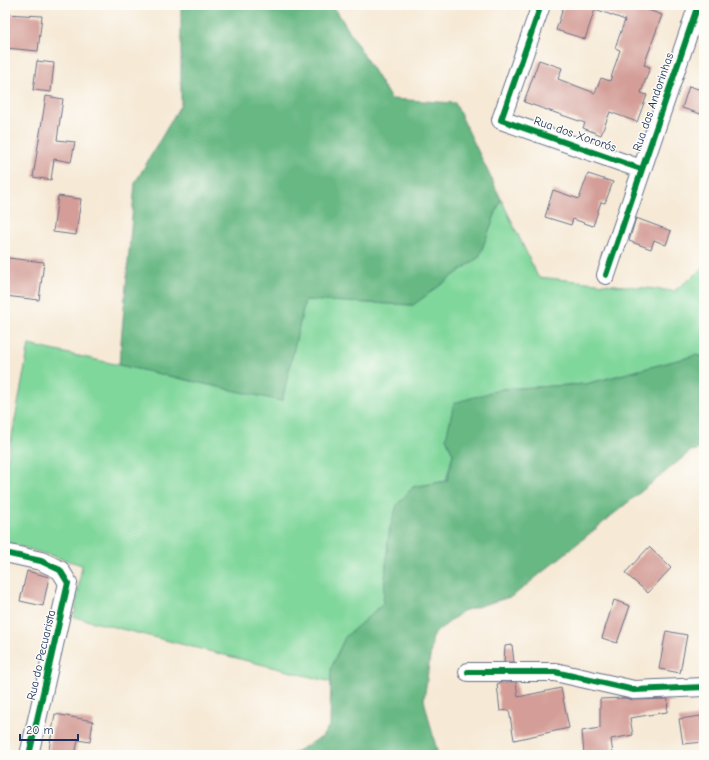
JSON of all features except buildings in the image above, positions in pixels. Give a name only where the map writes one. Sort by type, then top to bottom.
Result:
[{"type":"street","name":"Rua dos Xororós","points":[[541,5],[501,120],[641,169]]},
{"type":"street","name":"Rua das Andorinhas","points":[[606,275],[698,5]]},
{"type":"street","name":"Rua do Pecuarista","points":[[5,553],[41,561],[60,570],[68,583],[29,755]]},
{"type":"street","points":[[468,672],[555,672],[634,690],[704,687]]},
{"type":"green space","points":[[181,5],[333,5],[391,99],[455,103],[501,199],[479,257],[413,305],[305,300],[282,401],[119,365],[135,183],[181,104]]},
{"type":"green space","points":[[501,199],[538,277],[674,291],[704,268],[704,357],[697,355],[586,384],[502,389],[446,438],[453,454],[446,481],[413,487],[389,531],[383,604],[347,637],[332,668],[331,682],[74,617],[82,565],[5,542],[5,473],[29,345],[282,401],[305,300],[413,305],[479,257]]},
{"type":"green space","points":[[697,355],[704,357],[704,448],[691,451],[513,596],[463,611],[433,635],[424,700],[438,755],[290,755],[322,737],[330,724],[331,668],[345,637],[383,604],[389,531],[397,505],[413,487],[447,481],[453,454],[446,438],[454,403],[502,389],[586,384]]},
{"type":"cycle path","points":[[541,5],[501,120],[641,169]]},
{"type":"cycle path","points":[[606,275],[698,5]]},
{"type":"cycle path","points":[[5,553],[41,561],[60,570],[68,583],[29,755]]},
{"type":"cycle path","points":[[468,672],[555,672],[634,690],[704,687]]}]
